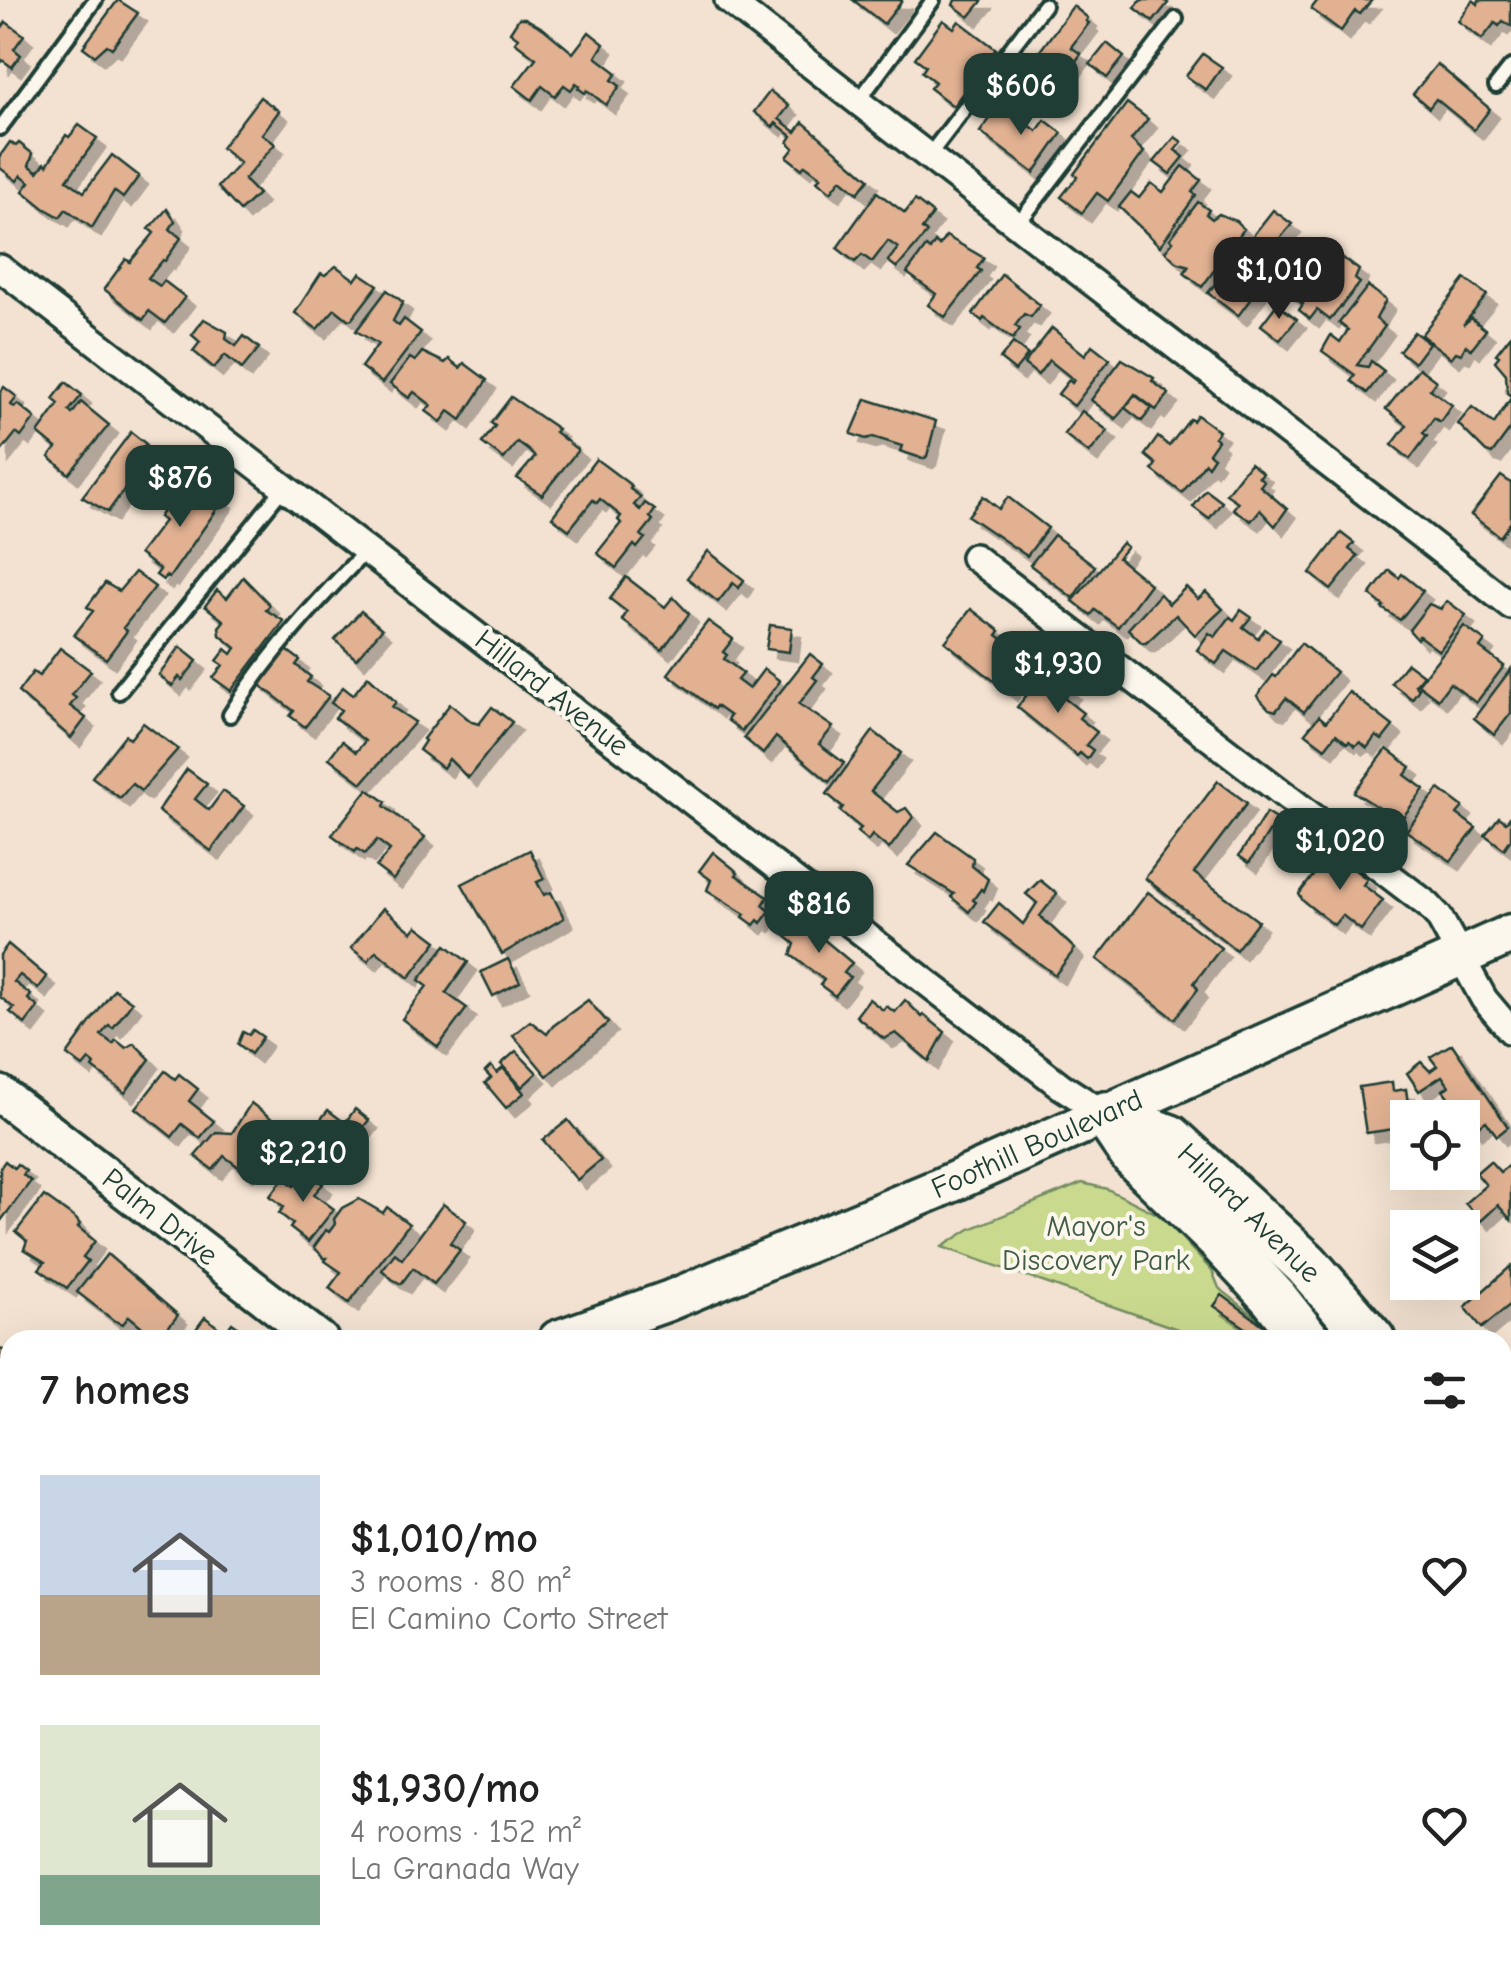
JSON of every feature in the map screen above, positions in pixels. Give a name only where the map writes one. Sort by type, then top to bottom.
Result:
[{"type":"highway","name":"Hillard Avenue","points":[[1106,1116],[1134,1156],[1219,1239],[1298,1330]]},
{"type":"highway","name":"Hillard Avenue","points":[[1106,1116],[1170,1138],[1306,1264],[1363,1330]]},
{"type":"main road","name":"Foothill Boulevard","points":[[587,1330],[668,1302],[1106,1116],[1511,934]]},
{"type":"street","points":[[728,0],[927,158],[1511,606]]},
{"type":"street","name":"Hillard Avenue","points":[[0,268],[1042,1072],[1106,1116]]},
{"type":"street","points":[[974,557],[1428,904],[1484,999],[1511,1031]]},
{"type":"street","name":"Palm Drive","points":[[0,1094],[307,1330]]},
{"type":"lane","points":[[0,128],[95,0]]},
{"type":"lane","points":[[857,102],[933,0]]},
{"type":"lane","points":[[927,158],[1044,4]]},
{"type":"lane","points":[[1018,226],[1176,19]]},
{"type":"lane","points":[[1496,86],[1511,67]]},
{"type":"lane","points":[[119,692],[284,486]]},
{"type":"lane","points":[[230,715],[290,631],[366,550]]},
{"type":"green space","name":"Mayor's Discovery Park","points":[[1082,1183],[1107,1189],[1161,1216],[1212,1271],[1219,1288],[1271,1330],[1181,1330],[942,1247],[970,1229]]},
{"type":"building","points":[[118,0],[138,13],[112,48],[107,45],[95,56],[83,47]]},
{"type":"building","points":[[853,0],[902,0],[902,1],[884,24]]},
{"type":"building","points":[[955,0],[983,0],[969,17],[953,5]]},
{"type":"building","points":[[1141,0],[1168,3],[1153,22],[1135,8]]},
{"type":"building","points":[[1318,0],[1372,0],[1360,14],[1355,11],[1341,31],[1311,9]]},
{"type":"building","points":[[1473,0],[1478,4],[1479,0],[1511,0],[1511,26],[1503,21],[1499,26],[1495,23],[1482,39],[1458,21]]},
{"type":"building","points":[[1073,6],[1089,23],[1071,47],[1081,54],[1062,80],[1034,59]]},
{"type":"building","points":[[519,18],[544,29],[573,53],[589,32],[604,44],[596,57],[617,73],[612,80],[620,86],[606,105],[576,83],[571,90],[564,85],[555,96],[542,86],[532,100],[514,86],[536,58],[515,42],[518,38],[510,32]]},
{"type":"building","points":[[943,20],[954,28],[959,21],[996,49],[953,106],[930,88],[935,82],[922,72],[926,66],[915,58]]},
{"type":"building","points":[[6,22],[24,35],[14,49],[21,55],[12,67],[2,60],[0,63],[0,30]]},
{"type":"building","points":[[1107,43],[1124,57],[1107,78],[1090,64]]},
{"type":"building","points":[[1203,54],[1222,67],[1206,90],[1186,76]]},
{"type":"building","points":[[1437,64],[1490,109],[1474,130],[1436,99],[1429,108],[1413,94]]},
{"type":"building","points":[[770,91],[789,106],[779,119],[796,132],[803,122],[869,179],[858,193],[841,179],[831,192],[817,181],[821,177],[787,157],[794,148],[788,142],[792,136],[754,112]]},
{"type":"building","points":[[260,97],[279,111],[262,134],[275,144],[244,180],[258,194],[240,211],[218,187],[240,163],[221,148]]},
{"type":"building","points":[[1127,103],[1148,119],[1131,140],[1144,152],[1108,201],[1097,193],[1082,213],[1061,197]]},
{"type":"building","points":[[1001,104],[1037,131],[1045,120],[1062,133],[1034,173],[980,132]]},
{"type":"building","points":[[79,125],[97,138],[67,180],[84,192],[112,155],[139,176],[123,198],[114,191],[92,228],[66,209],[60,217],[44,208],[23,191],[30,182],[21,175],[17,181],[0,168],[0,156],[10,142],[16,146],[19,143],[33,154],[29,165],[38,172],[66,135],[69,137]]},
{"type":"building","points":[[1175,137],[1182,142],[1175,150],[1184,157],[1170,174],[1154,162]]},
{"type":"building","points":[[1183,166],[1201,180],[1192,192],[1196,195],[1160,246],[1119,207],[1131,192],[1139,198],[1151,183],[1163,192]]},
{"type":"building","points":[[877,192],[905,213],[915,200],[933,214],[922,229],[927,233],[897,268],[888,261],[898,248],[888,241],[872,262],[862,255],[855,262],[837,248]]},
{"type":"building","points":[[1198,202],[1209,210],[1206,214],[1212,219],[1219,214],[1244,229],[1202,287],[1184,273],[1189,266],[1176,262],[1165,251]]},
{"type":"building","points":[[167,209],[175,221],[170,229],[181,238],[148,278],[160,286],[164,281],[185,297],[165,323],[149,311],[143,320],[104,289],[126,259],[130,262],[154,233],[149,229]]},
{"type":"building","points":[[1273,210],[1292,224],[1277,242],[1288,251],[1238,316],[1208,293]]},
{"type":"building","points":[[946,236],[984,258],[977,268],[981,271],[945,317],[928,305],[936,294],[907,273],[926,247],[930,250],[935,242],[939,246]]},
{"type":"building","points":[[1328,247],[1359,270],[1355,279],[1360,283],[1330,320],[1317,310],[1310,319],[1299,310],[1303,304],[1287,292],[1304,269],[1308,272],[1315,263],[1311,260],[1319,248],[1324,252]]},
{"type":"building","points":[[336,266],[355,280],[360,273],[378,285],[352,319],[335,309],[317,329],[295,313],[321,273],[325,275]]},
{"type":"building","points":[[1002,274],[1040,305],[1031,317],[1024,314],[1015,326],[1020,329],[1013,339],[973,314]]},
{"type":"building","points":[[1465,279],[1487,295],[1463,325],[1471,318],[1486,330],[1471,349],[1466,345],[1461,354],[1456,352],[1451,358],[1421,335]]},
{"type":"building","points":[[1368,286],[1386,300],[1376,319],[1385,326],[1357,365],[1368,367],[1371,361],[1384,371],[1367,393],[1351,381],[1355,375],[1322,351],[1331,335],[1340,342],[1348,330],[1339,323]]},
{"type":"building","points":[[387,290],[403,302],[393,321],[399,326],[404,319],[421,332],[382,383],[361,367],[378,344],[356,331]]},
{"type":"building","points":[[1277,304],[1297,319],[1280,340],[1261,325]]},
{"type":"building","points":[[204,319],[227,332],[226,339],[236,346],[244,336],[259,348],[242,369],[225,355],[214,368],[193,351],[200,342],[192,335]]},
{"type":"building","points":[[1052,328],[1085,355],[1092,345],[1110,359],[1074,406],[1058,394],[1069,380],[1074,380],[1049,360],[1038,375],[1024,364]]},
{"type":"building","points":[[1414,332],[1429,343],[1414,363],[1399,351]]},
{"type":"building","points":[[1511,335],[1511,396],[1507,393],[1506,374],[1495,361]]},
{"type":"building","points":[[1013,343],[1028,355],[1015,371],[1000,359]]},
{"type":"building","points":[[422,352],[445,363],[449,359],[460,368],[464,363],[487,380],[461,420],[449,411],[441,422],[426,411],[431,405],[414,392],[409,398],[390,384],[410,358],[415,361]]},
{"type":"building","points":[[1122,359],[1154,378],[1152,381],[1169,394],[1156,410],[1135,394],[1116,419],[1091,400]]},
{"type":"building","points":[[1419,368],[1436,381],[1430,389],[1452,405],[1440,422],[1434,418],[1423,433],[1427,436],[1410,459],[1392,445],[1407,425],[1386,409]]},
{"type":"building","points":[[66,382],[82,395],[69,411],[72,414],[81,402],[109,425],[69,474],[49,457],[56,448],[38,433],[59,404],[53,399]]},
{"type":"building","points":[[4,387],[17,397],[11,405],[18,404],[35,418],[21,437],[16,433],[0,453],[0,393]]},
{"type":"building","points":[[1135,395],[1152,408],[1142,421],[1125,408]]},
{"type":"building","points":[[511,397],[558,429],[555,432],[578,450],[542,495],[517,478],[535,457],[529,451],[517,442],[504,459],[482,443],[495,426],[491,423]]},
{"type":"building","points":[[1511,398],[1511,428],[1492,454],[1486,452],[1458,424],[1472,407],[1494,424]]},
{"type":"building","points":[[866,399],[936,421],[927,456],[924,459],[900,451],[902,446],[851,434]]},
{"type":"building","points":[[1082,411],[1108,431],[1089,453],[1064,434]]},
{"type":"building","points":[[1197,415],[1219,431],[1214,437],[1218,440],[1209,453],[1214,457],[1208,466],[1205,463],[1182,493],[1152,470],[1156,464],[1145,455],[1158,437],[1169,446]]},
{"type":"building","points":[[131,432],[146,444],[132,463],[145,472],[131,490],[126,487],[108,512],[82,497]]},
{"type":"building","points":[[596,459],[632,486],[630,489],[641,497],[634,505],[640,510],[645,503],[655,510],[650,517],[653,520],[641,535],[645,538],[637,548],[634,545],[616,568],[597,553],[621,523],[621,516],[600,499],[597,503],[593,500],[569,530],[552,517]]},
{"type":"building","points":[[1250,463],[1263,473],[1260,486],[1287,509],[1275,526],[1260,510],[1251,521],[1233,509],[1238,502],[1226,494]]},
{"type":"building","points":[[1501,476],[1511,483],[1511,522],[1500,537],[1471,515]]},
{"type":"building","points":[[204,484],[224,499],[169,578],[163,580],[156,575],[160,570],[139,554],[164,521],[159,517],[175,494],[189,504]]},
{"type":"building","points":[[1206,490],[1222,502],[1209,519],[1193,507]]},
{"type":"building","points":[[983,496],[999,509],[1008,497],[1048,528],[1027,556],[968,516]]},
{"type":"building","points":[[1341,533],[1354,543],[1349,549],[1358,556],[1331,590],[1310,573]]},
{"type":"building","points":[[1054,535],[1095,566],[1073,598],[1030,565]]},
{"type":"building","points":[[1122,543],[1127,547],[1118,558],[1150,584],[1118,627],[1095,610],[1091,615],[1073,601]]},
{"type":"building","points":[[708,551],[744,580],[739,588],[733,583],[718,602],[687,578]]},
{"type":"building","points":[[1389,570],[1399,578],[1402,574],[1423,591],[1400,620],[1370,595]]},
{"type":"building","points":[[135,572],[155,587],[123,628],[127,631],[106,659],[74,635],[93,611],[87,607],[105,583],[119,591]]},
{"type":"building","points":[[243,577],[270,605],[266,610],[284,621],[231,691],[213,678],[223,665],[217,661],[226,649],[232,654],[236,648],[220,635],[219,627],[224,621],[205,606],[217,590],[227,598]]},
{"type":"building","points":[[626,577],[665,607],[673,597],[689,614],[662,650],[622,620],[627,612],[610,599]]},
{"type":"building","points":[[1186,587],[1198,599],[1206,592],[1223,609],[1195,635],[1176,615],[1146,643],[1128,629],[1160,594],[1169,604]]},
{"type":"building","points":[[1447,601],[1466,615],[1439,651],[1409,630],[1429,604],[1441,609]]},
{"type":"building","points":[[971,609],[1000,631],[997,635],[1014,648],[1008,656],[1027,667],[1008,692],[945,642]]},
{"type":"building","points":[[1241,610],[1251,617],[1243,627],[1258,638],[1265,629],[1280,640],[1256,671],[1226,651],[1216,664],[1197,650],[1209,633],[1215,637],[1230,617],[1234,620]]},
{"type":"building","points":[[361,611],[382,629],[356,659],[335,640]]},
{"type":"building","points":[[708,621],[733,639],[723,652],[727,655],[724,659],[743,673],[737,680],[749,689],[764,669],[780,681],[742,731],[727,720],[730,716],[716,706],[714,709],[668,674]]},
{"type":"building","points":[[770,625],[792,628],[789,652],[766,649]]},
{"type":"building","points":[[1464,626],[1485,641],[1480,648],[1504,666],[1476,703],[1450,683],[1438,699],[1418,684]]},
{"type":"building","points":[[1301,643],[1336,672],[1304,712],[1286,698],[1276,711],[1269,709],[1257,696]]},
{"type":"building","points":[[180,647],[197,661],[172,686],[159,675]]},
{"type":"building","points":[[60,648],[91,671],[72,695],[76,698],[70,706],[86,718],[71,738],[18,692],[33,672],[39,676]]},
{"type":"building","points":[[284,648],[300,660],[296,665],[311,677],[307,682],[329,696],[305,727],[290,716],[294,711],[256,682]]},
{"type":"building","points":[[810,654],[823,664],[813,677],[817,680],[799,704],[833,727],[819,744],[844,763],[829,782],[776,737],[763,754],[744,738]]},
{"type":"building","points":[[1407,663],[1423,675],[1415,685],[1419,689],[1412,699],[1391,683]]},
{"type":"building","points":[[1511,669],[1511,713],[1494,735],[1474,718]]},
{"type":"building","points":[[1044,674],[1060,687],[1062,683],[1071,690],[1064,698],[1083,713],[1079,718],[1097,732],[1086,745],[1093,750],[1087,759],[1080,753],[1077,756],[1017,707]]},
{"type":"building","points":[[368,676],[396,702],[392,707],[415,722],[362,783],[329,758],[342,741],[356,752],[365,741],[335,718],[341,710],[331,703],[343,687],[353,695]]},
{"type":"building","points":[[1349,692],[1393,726],[1382,740],[1376,736],[1367,748],[1360,742],[1355,746],[1347,743],[1336,734],[1325,748],[1305,733],[1319,716],[1326,722]]},
{"type":"building","points":[[450,704],[472,722],[479,724],[492,707],[512,722],[468,778],[449,759],[443,768],[419,750]]},
{"type":"building","points":[[143,723],[178,749],[141,791],[132,784],[120,798],[92,777],[125,735],[130,739]]},
{"type":"building","points":[[873,731],[901,753],[871,791],[898,812],[906,808],[913,817],[889,849],[872,835],[868,841],[857,832],[861,828],[827,794]]},
{"type":"building","points":[[1387,749],[1411,767],[1405,775],[1424,789],[1400,821],[1354,792]]},
{"type":"building","points":[[187,769],[207,784],[195,799],[209,810],[223,791],[244,806],[211,851],[158,811]]},
{"type":"building","points":[[1218,781],[1247,803],[1194,873],[1258,921],[1236,950],[1145,878]]},
{"type":"building","points":[[368,789],[425,837],[393,880],[376,867],[390,850],[377,840],[365,854],[357,849],[355,852],[332,835]]},
{"type":"building","points":[[1439,789],[1463,807],[1457,814],[1476,828],[1451,861],[1406,831]]},
{"type":"building","points":[[1266,813],[1277,820],[1249,863],[1239,856]]},
{"type":"building","points":[[1511,816],[1511,839],[1504,849],[1485,835],[1499,817],[1506,822]]},
{"type":"building","points":[[937,832],[973,858],[972,866],[988,879],[969,912],[951,897],[954,894],[908,865]]},
{"type":"building","points":[[530,850],[544,879],[537,882],[544,895],[551,892],[564,918],[502,954],[462,884]]},
{"type":"building","points":[[713,852],[736,875],[768,897],[763,905],[770,911],[761,923],[758,920],[754,925],[743,917],[745,914],[707,890],[711,880],[699,871]]},
{"type":"building","points":[[1331,852],[1367,879],[1363,885],[1383,900],[1361,930],[1342,915],[1334,925],[1299,894]]},
{"type":"building","points":[[1040,880],[1057,894],[1040,916],[1075,949],[1055,975],[984,922],[999,903],[1023,924],[1037,903],[1026,894]]},
{"type":"building","points":[[1148,892],[1221,948],[1194,983],[1198,989],[1175,1019],[1097,959]]},
{"type":"building","points":[[383,908],[412,932],[417,926],[437,941],[409,978],[376,951],[368,961],[351,948]]},
{"type":"building","points":[[797,917],[852,963],[844,973],[850,977],[835,996],[820,985],[824,980],[791,955],[795,944],[784,935]]},
{"type":"building","points":[[8,944],[47,977],[38,989],[20,975],[14,982],[31,995],[28,999],[38,1007],[25,1024],[0,997],[0,955]]},
{"type":"building","points":[[446,945],[468,962],[446,993],[467,1008],[438,1047],[402,1019],[427,986],[419,980]]},
{"type":"building","points":[[508,959],[520,982],[493,996],[481,972]]},
{"type":"building","points":[[114,989],[132,1002],[113,1028],[109,1025],[101,1035],[126,1048],[134,1043],[150,1059],[125,1093],[93,1068],[95,1065],[89,1060],[83,1067],[67,1055]]},
{"type":"building","points":[[869,999],[883,1010],[886,1006],[895,1012],[905,1000],[945,1032],[929,1061],[896,1033],[884,1039],[856,1016]]},
{"type":"building","points":[[588,1000],[608,1023],[547,1076],[513,1035],[530,1021],[547,1034]]},
{"type":"building","points":[[253,1030],[263,1037],[251,1054],[238,1044],[243,1032],[249,1035]]},
{"type":"building","points":[[1452,1044],[1508,1127],[1497,1136],[1486,1121],[1480,1125],[1480,1100],[1450,1100],[1443,1090],[1449,1086],[1442,1076],[1419,1091],[1407,1073],[1421,1062],[1430,1071],[1437,1066],[1430,1057]]},
{"type":"building","points":[[516,1051],[537,1073],[522,1087],[501,1064]]},
{"type":"building","points":[[491,1066],[497,1073],[503,1068],[524,1093],[506,1108],[485,1083],[491,1078],[485,1072]]},
{"type":"building","points":[[165,1071],[175,1079],[179,1074],[198,1089],[189,1101],[214,1121],[200,1138],[182,1124],[172,1137],[136,1108]]},
{"type":"building","points":[[1392,1082],[1393,1091],[1406,1089],[1408,1100],[1390,1100],[1390,1130],[1366,1133],[1359,1087]]},
{"type":"building","points":[[251,1103],[280,1125],[249,1168],[244,1171],[224,1156],[213,1170],[195,1156],[216,1132],[232,1133]]},
{"type":"building","points":[[355,1109],[369,1120],[357,1135],[352,1132],[338,1150],[313,1129],[328,1110],[345,1123]]},
{"type":"building","points":[[568,1120],[601,1160],[577,1180],[543,1140]]},
{"type":"building","points":[[1511,1156],[1511,1220],[1498,1205],[1481,1221],[1480,1210],[1471,1210],[1465,1203],[1486,1185],[1480,1170],[1490,1161],[1500,1172],[1509,1165]]},
{"type":"building","points":[[5,1161],[14,1168],[17,1164],[31,1181],[0,1222],[0,1168]]},
{"type":"building","points":[[306,1171],[323,1184],[314,1194],[334,1209],[308,1242],[290,1228],[293,1224],[279,1213],[284,1207],[270,1196],[284,1178],[294,1186]]},
{"type":"building","points":[[44,1196],[76,1219],[78,1227],[95,1241],[83,1257],[88,1261],[67,1288],[39,1269],[45,1262],[24,1249],[27,1241],[16,1232]]},
{"type":"building","points":[[359,1199],[383,1213],[387,1207],[409,1224],[349,1303],[329,1288],[341,1272],[314,1247],[335,1224],[342,1208]]},
{"type":"building","points":[[443,1204],[466,1221],[450,1243],[460,1250],[434,1284],[413,1268],[401,1284],[392,1279],[382,1270],[395,1253],[402,1259]]},
{"type":"building","points":[[107,1254],[178,1315],[166,1330],[138,1330],[141,1326],[129,1316],[123,1324],[113,1320],[77,1292]]},
{"type":"building","points":[[1511,1266],[1511,1304],[1482,1328],[1465,1307],[1473,1300],[1480,1300],[1480,1294]]},
{"type":"building","points":[[1222,1295],[1270,1330],[1249,1330],[1214,1306]]},
{"type":"building","points":[[205,1317],[221,1330],[195,1330]]}]
